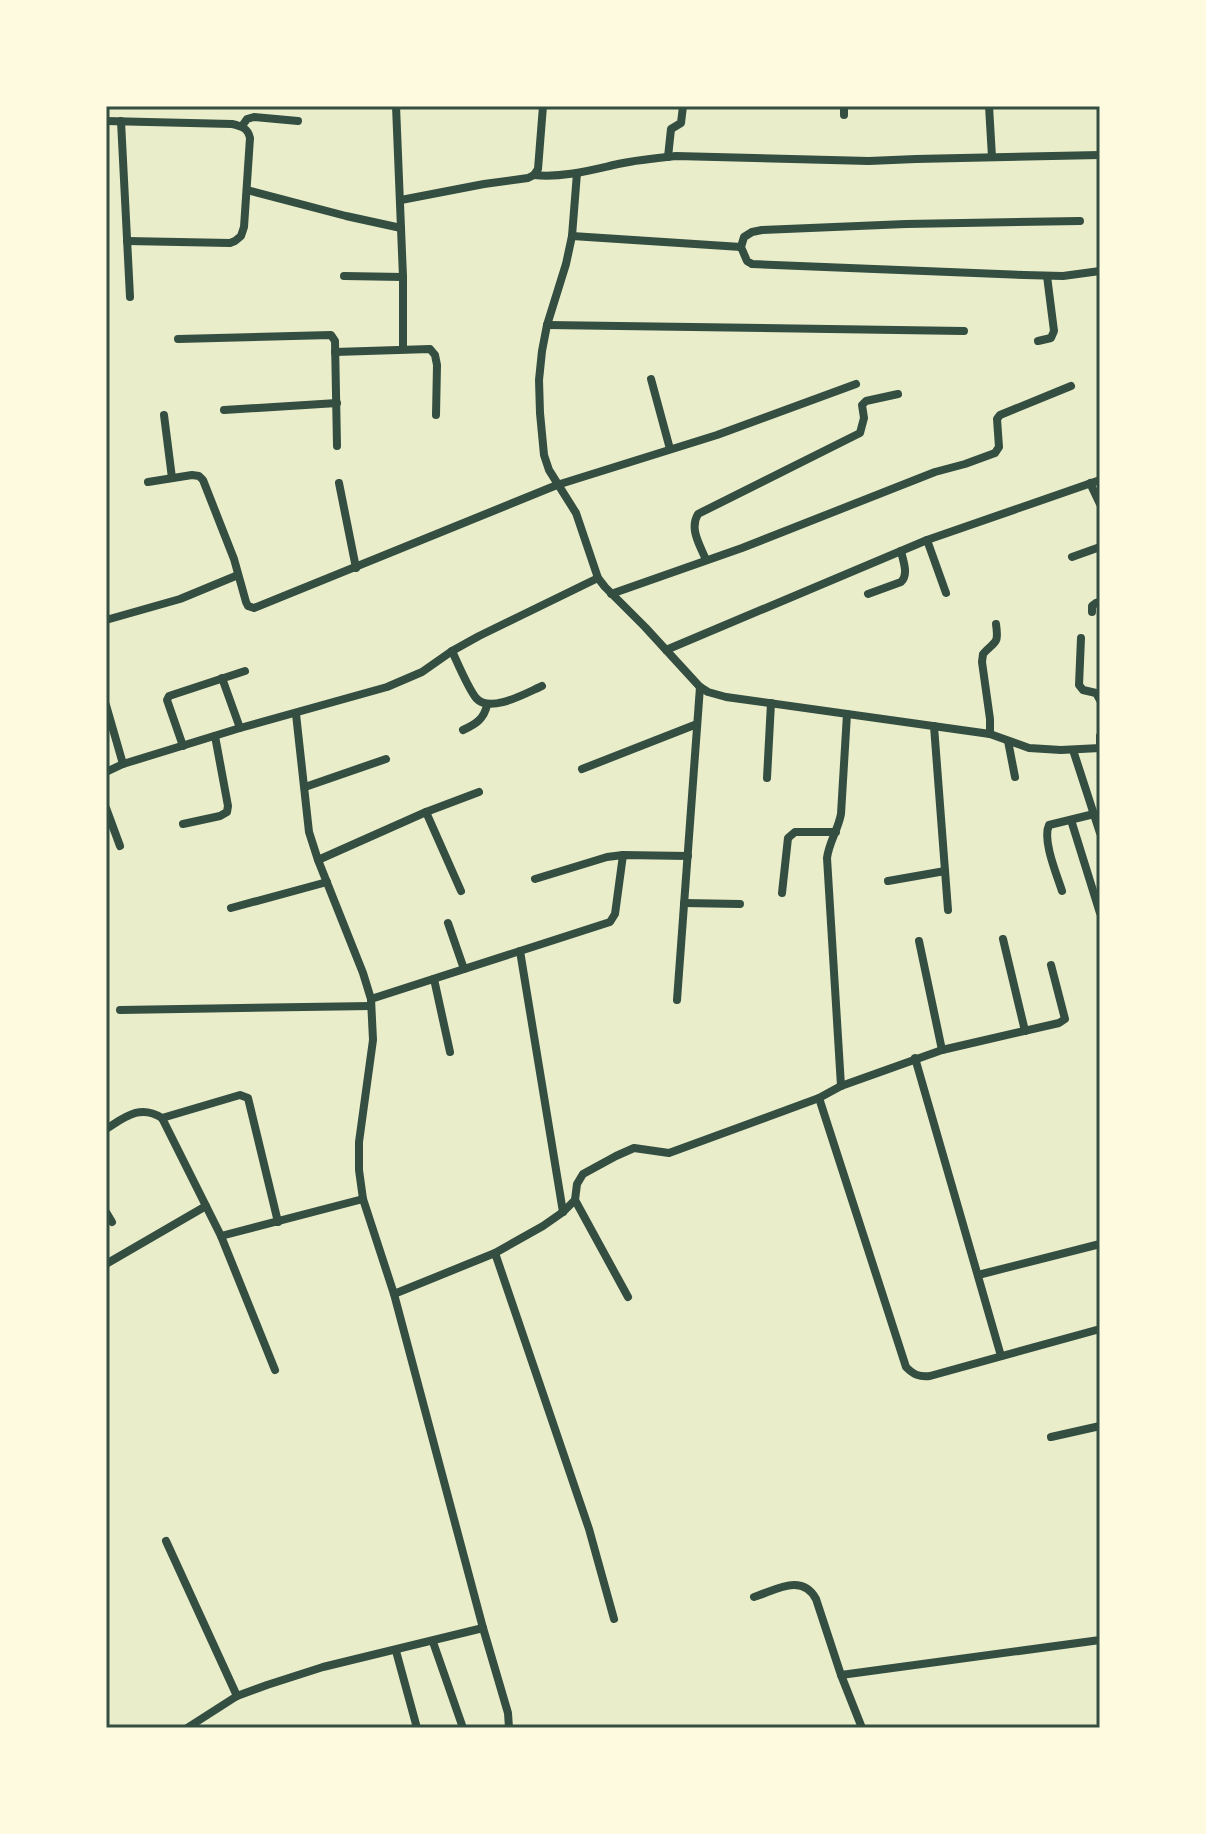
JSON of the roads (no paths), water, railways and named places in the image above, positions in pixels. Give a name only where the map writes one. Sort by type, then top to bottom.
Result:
[{"type":"street","points":[[396,106],[403,349]]},
{"type":"street","points":[[534,175],[538,169],[543,106]]},
{"type":"street","points":[[668,157],[671,129],[681,123],[683,106]]},
{"type":"street","points":[[989,106],[992,157]]},
{"type":"street","points":[[242,126],[247,119],[254,117],[298,121]]},
{"type":"street","points":[[106,121],[232,124],[242,126],[249,132],[247,190],[241,236],[235,241],[218,243],[127,241]]},
{"type":"street","points":[[121,121],[130,297]]},
{"type":"street","points":[[401,200],[534,175],[577,173],[645,158],[869,161],[1100,155]]},
{"type":"street","points":[[577,173],[572,236],[547,325],[539,380],[540,413],[544,455],[549,470],[569,499],[598,578],[611,594],[708,692],[990,734],[1029,748],[1100,748],[1100,736]]},
{"type":"street","points":[[247,190],[401,228]]},
{"type":"street","points":[[1080,221],[762,230],[744,237],[741,247],[743,256],[752,264],[1047,276],[1100,271]]},
{"type":"street","points":[[572,236],[741,247]]},
{"type":"street","points":[[344,276],[403,277]]},
{"type":"street","points":[[1038,341],[1051,338],[1054,331],[1047,276]]},
{"type":"street","points":[[547,325],[964,331]]},
{"type":"street","points":[[178,339],[331,335],[335,341],[337,446]]},
{"type":"street","points":[[335,352],[430,349],[435,355],[436,415]]},
{"type":"street","points":[[651,379],[670,449]]},
{"type":"street","points":[[148,482],[192,475],[203,480],[234,559],[248,606],[254,608],[557,485],[717,435],[856,384]]},
{"type":"street","points":[[611,594],[935,472],[995,453],[999,447],[997,419],[1000,415],[1071,386]]},
{"type":"street","points":[[706,560],[694,528],[698,514],[860,433],[864,418],[862,405],[866,401],[898,394]]},
{"type":"street","points":[[224,410],[337,403]]},
{"type":"street","points":[[164,415],[172,478]]},
{"type":"street","points":[[666,650],[927,540],[1100,480]]},
{"type":"street","points":[[339,483],[356,568]]},
{"type":"street","points":[[1090,483],[1100,504]]},
{"type":"street","points":[[927,540],[946,593]]},
{"type":"street","points":[[1072,557],[1100,547]]},
{"type":"street","points":[[868,594],[905,579],[901,551]]},
{"type":"street","points":[[106,620],[180,599],[238,575]]},
{"type":"street","points":[[106,772],[240,728],[387,687],[422,672],[479,636],[598,578]]},
{"type":"street","points":[[1092,612],[1092,606],[1100,602]]},
{"type":"street","points":[[990,734],[982,662],[983,654],[997,639],[996,624]]},
{"type":"street","points":[[1081,638],[1079,685],[1083,690],[1096,693],[1100,700]]},
{"type":"street","points":[[452,651],[477,699],[487,705],[499,704],[542,686]]},
{"type":"street","points":[[183,746],[167,700],[169,696],[245,671]]},
{"type":"street","points":[[222,678],[240,728]]},
{"type":"street","points":[[677,1000],[700,687]]},
{"type":"street","points":[[767,778],[771,703]]},
{"type":"street","points":[[106,705],[123,764]]},
{"type":"street","points":[[463,730],[476,724],[485,714],[487,705]]},
{"type":"street","points":[[296,714],[309,832],[363,973],[371,1002],[373,1040],[359,1142],[363,1199],[394,1294],[508,1713],[509,1728]]},
{"type":"street","points":[[841,1086],[827,858],[841,814],[847,714]]},
{"type":"street","points":[[582,769],[697,724]]},
{"type":"street","points":[[934,726],[948,910]]},
{"type":"street","points":[[183,824],[227,812],[215,736]]},
{"type":"street","points":[[1008,741],[1015,777]]},
{"type":"street","points":[[1073,750],[1100,833]]},
{"type":"street","points":[[305,787],[386,759]]},
{"type":"street","points":[[318,860],[479,792]]},
{"type":"street","points":[[106,808],[120,846]]},
{"type":"street","points":[[426,812],[461,891]]},
{"type":"street","points":[[1062,891],[1046,839],[1046,829],[1049,825],[1094,814]]},
{"type":"street","points":[[1071,820],[1100,913]]},
{"type":"street","points":[[782,893],[788,838],[795,832],[836,832]]},
{"type":"street","points":[[120,1010],[371,1002],[610,922],[615,914],[623,855]]},
{"type":"street","points":[[535,879],[607,857],[688,856]]},
{"type":"street","points":[[888,881],[945,871]]},
{"type":"street","points":[[231,908],[327,882]]},
{"type":"street","points":[[684,903],[740,904]]},
{"type":"street","points":[[448,923],[464,969]]},
{"type":"street","points":[[1003,939],[1025,1031]]},
{"type":"street","points":[[919,941],[942,1050]]},
{"type":"street","points":[[520,951],[563,1212]]},
{"type":"street","points":[[628,1297],[575,1200],[577,1184],[583,1174],[634,1148],[669,1153],[819,1098],[841,1086],[915,1058],[1059,1023],[1065,1019],[1051,965]]},
{"type":"street","points":[[434,979],[450,1052]]},
{"type":"street","points":[[915,1058],[1001,1356]]},
{"type":"street","points":[[162,1118],[240,1095],[248,1098],[278,1222]]},
{"type":"street","points":[[819,1098],[906,1367],[911,1373],[920,1377],[930,1376],[1100,1329]]},
{"type":"street","points":[[106,1129],[134,1112],[145,1111],[162,1118],[221,1236],[275,1370]]},
{"type":"street","points":[[221,1236],[363,1199]]},
{"type":"street","points":[[394,1294],[495,1253],[563,1212],[575,1200]]},
{"type":"street","points":[[106,1264],[206,1206]]},
{"type":"street","points":[[106,1212],[112,1222]]},
{"type":"street","points":[[978,1275],[1100,1244]]},
{"type":"street","points":[[495,1253],[589,1529],[614,1619]]},
{"type":"street","points":[[1051,1437],[1100,1426]]},
{"type":"street","points":[[166,1541],[237,1696]]},
{"type":"street","points":[[754,1597],[792,1584],[809,1588],[816,1599],[862,1728]]},
{"type":"street","points":[[187,1728],[237,1696],[323,1667],[483,1628]]},
{"type":"street","points":[[841,1675],[1100,1640]]},
{"type":"street","points":[[433,1642],[463,1728]]},
{"type":"street","points":[[396,1651],[417,1728]]}]
